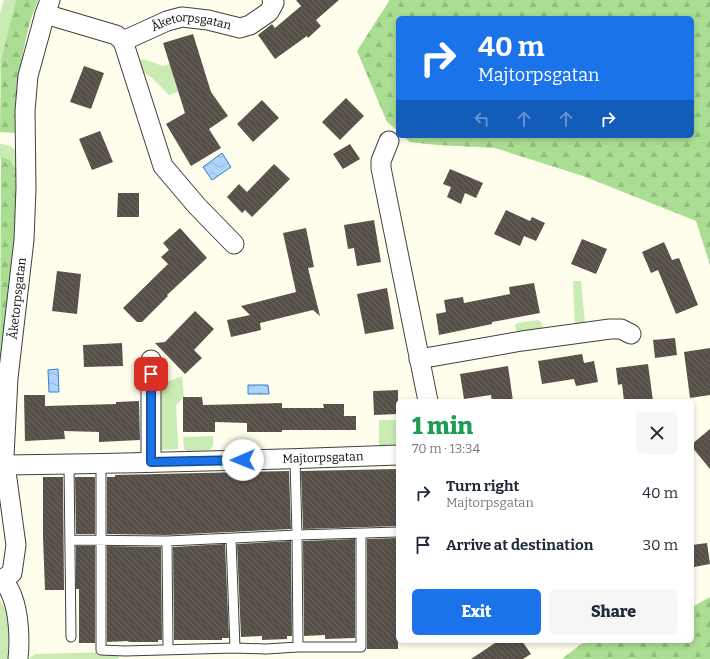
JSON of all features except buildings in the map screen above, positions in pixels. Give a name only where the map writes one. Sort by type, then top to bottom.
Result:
[{"type":"street","name":"Åketorpsgatan","points":[[18,659],[19,649],[16,609],[12,595],[2,579],[12,573],[16,545],[4,457],[8,378],[24,240],[26,188],[25,111],[28,76],[47,7],[116,35],[123,41],[167,21],[182,17],[208,20],[240,28],[250,25],[269,12],[274,3],[272,0]]},
{"type":"street","points":[[123,41],[163,166],[197,206],[234,244]]},
{"type":"street","points":[[389,141],[381,161],[381,168],[428,399]]},
{"type":"street","points":[[419,359],[522,341],[610,329],[620,329],[631,334]]},
{"type":"street","points":[[151,360],[151,462]]},
{"type":"street","name":"Majtorpsgatan","points":[[6,465],[101,464],[396,455]]},
{"type":"lane","points":[[295,459],[298,535],[298,647]]},
{"type":"lane","points":[[69,464],[71,636]]},
{"type":"lane","points":[[101,464],[101,650],[124,655],[168,649],[196,650],[235,648],[266,649],[298,647],[361,647],[361,534]]},
{"type":"lane","points":[[70,540],[231,539],[298,535],[396,532]]},
{"type":"lane","points":[[231,539],[235,648]]},
{"type":"lane","points":[[167,540],[168,649]]},
{"type":"lane","points":[[264,659],[266,649]]},
{"type":"lane","points":[[194,659],[196,650]]},
{"type":"green space","points":[[4,0],[16,0],[1,60],[0,85],[0,13]]},
{"type":"green space","points":[[16,0],[38,0],[30,23],[21,65],[16,133],[0,132],[1,60]]},
{"type":"green space","points":[[710,0],[710,265],[696,221],[583,176],[495,148],[410,142],[405,138],[694,138],[694,16],[396,16],[396,129],[387,122],[357,51],[389,1]]},
{"type":"green space","points":[[136,59],[146,60],[163,66],[170,64],[178,92],[169,95],[151,77],[139,71]]},
{"type":"green space","points":[[0,144],[7,145],[15,149],[18,173],[1,158],[0,159]]},
{"type":"green space","points":[[1,157],[10,160],[18,173],[16,245],[0,379]]},
{"type":"green space","points":[[573,281],[581,281],[585,324],[575,325]]},
{"type":"green space","points":[[538,320],[541,322],[543,329],[517,334],[515,325],[517,323]]},
{"type":"green space","points":[[182,376],[184,397],[176,405],[178,449],[160,450],[159,385]]},
{"type":"green space","points":[[379,420],[396,420],[396,446],[379,447]]},
{"type":"green space","points":[[213,436],[213,446],[210,450],[187,451],[184,449],[183,437]]},
{"type":"green space","points":[[710,597],[710,659],[562,659],[582,643],[694,643],[694,606]]},
{"type":"green space","points":[[0,600],[8,613],[10,628],[8,659],[0,659]]},
{"type":"green space","points":[[108,652],[118,655],[119,659],[29,659],[35,654]]},
{"type":"water","points":[[222,153],[231,167],[212,180],[203,167]]},
{"type":"water","points":[[58,369],[59,392],[49,392],[48,370]]},
{"type":"water","points":[[248,385],[268,385],[269,394],[248,394]]},
{"type":"route","points":[[151,374],[151,462],[243,460]]}]
